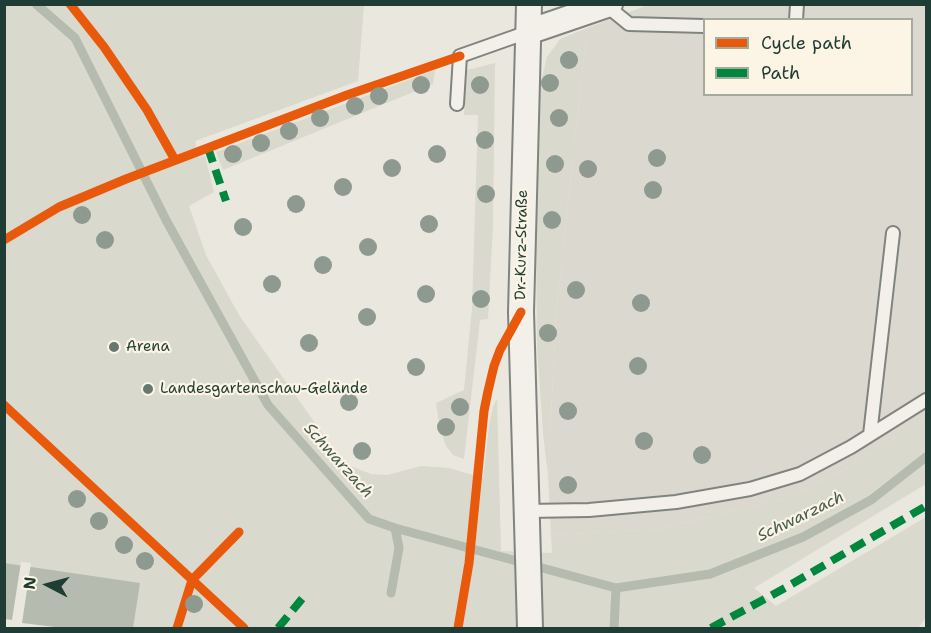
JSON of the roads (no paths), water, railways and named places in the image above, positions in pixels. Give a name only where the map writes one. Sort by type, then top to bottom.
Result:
[{"type":"street","name":"Dr.-Kurz-Straße","points":[[529,4],[520,312],[530,628]]},
{"type":"street","points":[[528,32],[608,5]]},
{"type":"lane","points":[[608,5],[629,24],[703,26]]},
{"type":"lane","points":[[457,104],[460,56],[528,32]]},
{"type":"lane","points":[[870,435],[893,232]]},
{"type":"lane","points":[[527,511],[588,510],[676,502],[750,489],[800,474],[927,400]]},
{"type":"waterway","name":"Schwarzach","points":[[36,4],[75,38],[166,220],[268,405],[369,519],[616,588],[710,574],[803,537],[871,500],[926,457]]},
{"type":"waterway","points":[[391,593],[399,548],[395,528]]},
{"type":"waterway","points":[[614,628],[616,588]]},
{"type":"place","name":"Arena","points":[[114,347]]},
{"type":"place","name":"Landesgartenschau-Gelände","points":[[148,389]]}]
